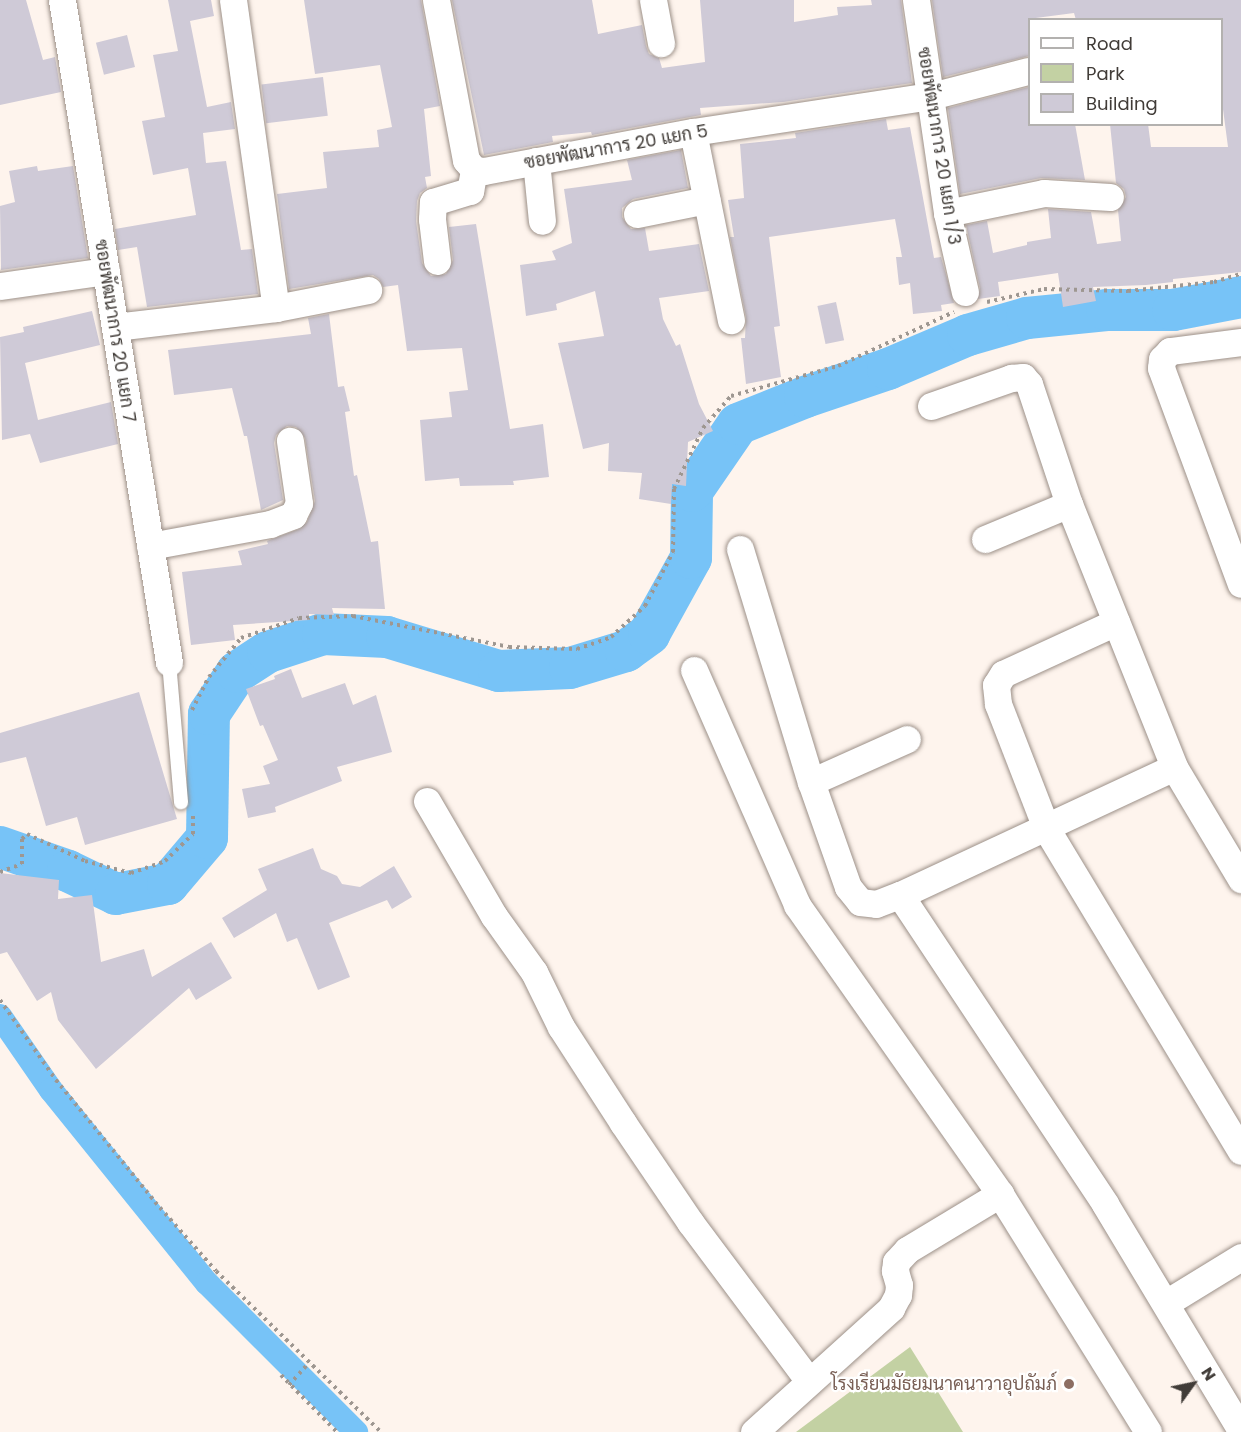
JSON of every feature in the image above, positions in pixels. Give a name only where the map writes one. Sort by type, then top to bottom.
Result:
[{"type":"street","name":"ซอยพัฒนาการ 20 แยก 7","points":[[62,0],[169,662]]},
{"type":"street","points":[[233,0],[276,308]]},
{"type":"street","points":[[436,0],[466,160],[474,170],[470,191],[434,202],[432,219],[437,261]]},
{"type":"street","points":[[653,0],[661,42]]},
{"type":"street","name":"ซอยพัฒนาการ 20 แยก 1/3","points":[[916,0],[947,213],[966,302]]},
{"type":"street","name":"ซอยพัฒนาการ 20 แยก 5","points":[[474,170],[484,171],[693,132],[931,96],[1028,71]]},
{"type":"street","points":[[693,132],[730,320]]},
{"type":"street","points":[[536,161],[542,221]]},
{"type":"street","points":[[947,213],[1044,193],[1110,197]]},
{"type":"street","points":[[637,214],[707,200]]},
{"type":"street","points":[[0,286],[106,271]]},
{"type":"street","points":[[115,327],[276,308],[368,290]]},
{"type":"street","points":[[1241,342],[1170,351],[1162,359],[1161,368],[1241,584]]},
{"type":"street","points":[[931,406],[1011,378],[1023,377],[1029,384],[1069,504],[1174,767],[1241,879]]},
{"type":"street","points":[[150,546],[270,524],[293,515],[299,503],[290,441]]},
{"type":"street","points":[[985,539],[1069,504]]},
{"type":"street","points":[[740,549],[811,782],[852,895],[867,905],[900,894],[1174,767]]},
{"type":"street","points":[[1116,622],[1003,674],[996,685],[998,704],[1046,828],[1241,1151]]},
{"type":"street","points":[[694,670],[797,906],[1000,1194],[1149,1432]]},
{"type":"street","points":[[811,782],[908,739]]},
{"type":"street","points":[[427,801],[494,916],[534,972],[561,1027],[623,1123],[690,1222],[809,1381]]},
{"type":"street","points":[[900,894],[1105,1204],[1241,1430]]},
{"type":"street","points":[[754,1432],[891,1308],[898,1295],[899,1285],[895,1271],[901,1256],[1000,1194]]},
{"type":"street","points":[[1166,1303],[1241,1257]]},
{"type":"lane","points":[[169,662],[187,804]]},
{"type":"path","points":[[191,711],[209,677],[242,638],[299,618],[353,616],[509,647],[577,649],[611,637],[645,606],[673,552],[674,489],[703,428],[731,396],[838,366],[966,302],[1044,289],[1128,291],[1214,282],[1241,274]]},
{"type":"path","points":[[0,872],[22,864],[22,839],[25,835],[32,835],[85,861],[131,873],[165,861],[193,834],[187,804]]},
{"type":"path","points":[[0,1000],[56,1080],[155,1202],[216,1271],[308,1365],[381,1432]]},
{"type":"path","points":[[290,1384],[308,1365]]},
{"type":"path","points":[[281,1375],[337,1432]]},
{"type":"green space","points":[[910,1347],[963,1432],[796,1432]]},
{"type":"building","points":[[0,0],[26,0],[43,60],[55,57],[61,92],[0,105]]},
{"type":"building","points":[[168,0],[211,0],[214,16],[190,21],[207,107],[231,102],[235,129],[203,133],[206,163],[226,161],[241,250],[252,249],[258,294],[147,307],[137,247],[118,250],[115,229],[196,215],[188,168],[153,175],[142,121],[165,117],[153,55],[178,51]]},
{"type":"building","points":[[304,0],[421,0],[440,106],[424,109],[431,176],[425,177],[427,188],[420,193],[417,201],[416,221],[422,263],[431,276],[446,274],[453,260],[449,227],[476,224],[510,429],[543,424],[549,477],[513,481],[514,485],[460,486],[459,478],[425,481],[420,420],[452,417],[449,392],[468,390],[462,348],[407,351],[398,285],[383,287],[379,279],[373,275],[289,289],[277,194],[327,188],[323,152],[379,147],[377,130],[392,127],[380,65],[315,74]]},
{"type":"building","points":[[452,0],[592,0],[598,34],[642,25],[649,54],[659,58],[662,68],[705,62],[700,0],[794,0],[794,22],[838,15],[837,7],[872,5],[871,0],[901,0],[912,83],[783,102],[700,108],[701,115],[592,135],[591,132],[552,136],[553,142],[484,155]]},
{"type":"building","points":[[932,0],[1241,0],[1241,272],[1173,279],[1173,282],[1146,285],[1093,287],[1096,301],[1063,307],[1058,273],[998,282],[1000,296],[978,299],[980,288],[966,225],[987,221],[993,253],[1027,245],[1027,242],[1051,238],[1048,209],[1091,212],[1097,244],[1121,241],[1118,210],[1126,197],[1124,189],[1116,183],[1110,126],[1148,126],[1151,147],[1228,147],[1223,109],[1223,18],[1075,18],[1074,13],[1028,18],[1028,56],[943,77]]},
{"type":"building","points":[[127,35],[135,67],[104,75],[96,43]]},
{"type":"building","points":[[323,77],[328,116],[266,123],[261,85]]},
{"type":"building","points":[[1028,87],[1028,126],[1075,126],[1085,180],[1041,178],[960,194],[948,108]]},
{"type":"building","points":[[886,119],[888,130],[910,127],[934,258],[941,257],[954,303],[941,305],[942,311],[913,314],[910,283],[899,285],[896,257],[902,257],[895,219],[769,237],[780,326],[774,327],[781,377],[746,384],[741,338],[745,338],[746,317],[730,237],[734,237],[728,200],[744,198],[740,144],[796,138],[795,133]]},
{"type":"building","points":[[681,150],[688,188],[633,199],[622,208],[622,217],[631,229],[645,228],[649,251],[699,244],[709,291],[659,298],[663,319],[676,346],[680,344],[699,404],[713,431],[688,442],[686,486],[672,484],[671,504],[639,499],[642,473],[608,471],[609,443],[583,449],[558,343],[604,336],[595,291],[556,304],[557,310],[526,316],[520,265],[556,260],[552,251],[572,243],[564,189],[632,180],[627,160]]},
{"type":"building","points":[[37,166],[38,171],[73,166],[88,258],[1,270],[0,206],[15,202],[9,171]]},
{"type":"building","points":[[836,302],[844,340],[826,344],[817,306]]},
{"type":"building","points":[[92,311],[100,345],[25,363],[38,420],[111,402],[118,444],[40,463],[30,434],[2,440],[0,337],[24,332],[23,327]]},
{"type":"building","points":[[329,314],[338,387],[344,386],[350,411],[345,412],[354,476],[357,475],[371,542],[378,541],[385,609],[332,608],[334,615],[309,614],[309,620],[233,625],[235,640],[191,645],[182,572],[242,565],[238,551],[268,544],[267,541],[299,529],[307,522],[315,501],[305,438],[296,427],[287,426],[276,435],[274,443],[283,500],[261,510],[247,436],[244,436],[232,388],[174,395],[168,350],[311,334],[308,318]]},
{"type":"building","points":[[291,669],[302,698],[345,683],[353,705],[376,695],[392,752],[337,767],[342,781],[275,807],[276,812],[248,818],[242,789],[270,784],[263,766],[278,760],[263,725],[260,726],[246,689],[275,679],[274,676]]},
{"type":"building","points":[[139,692],[177,819],[85,845],[77,817],[46,826],[26,757],[0,763],[0,733]]},
{"type":"building","points":[[313,848],[321,869],[337,876],[342,884],[360,887],[394,866],[412,897],[392,909],[387,900],[329,923],[350,977],[318,990],[297,938],[287,942],[276,913],[234,938],[222,918],[267,890],[258,869]]},
{"type":"building","points":[[0,873],[59,880],[58,899],[92,895],[101,962],[144,949],[152,977],[211,942],[232,978],[196,1000],[189,988],[96,1069],[58,1020],[51,992],[37,1001],[7,952],[0,954]]},
{"type":"waterway","points":[[0,847],[68,871],[116,894],[168,884],[207,838],[209,714],[237,672],[268,652],[323,634],[387,637],[499,671],[570,668],[626,651],[649,634],[691,558],[692,491],[738,424],[805,397],[888,369],[968,335],[1027,318],[1107,310],[1173,310],[1241,297]]},
{"type":"waterway","points":[[0,1016],[51,1090],[207,1283],[356,1432]]},
{"type":"place","name":"โรงเรียนมัธยมนาคนาวาอุปถัมภ์","points":[[1069,1384]]}]
